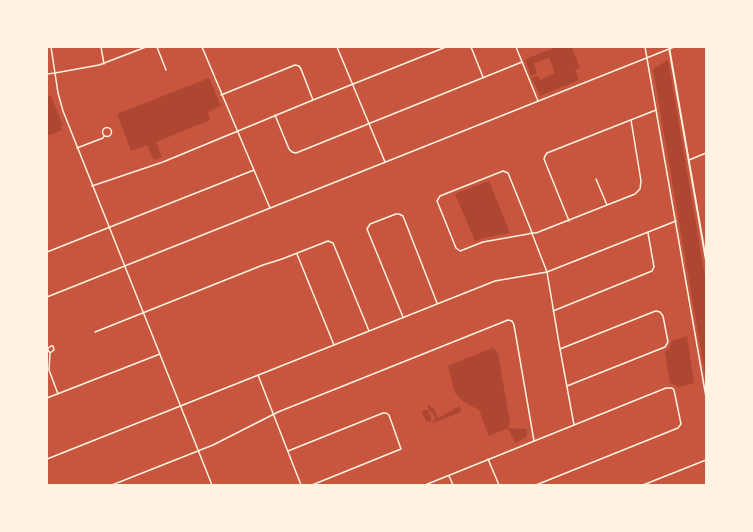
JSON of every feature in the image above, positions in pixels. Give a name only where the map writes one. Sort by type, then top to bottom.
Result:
[{"type":"main road","points":[[669,48],[706,260]]},
{"type":"street","points":[[51,47],[58,93],[63,111],[212,485]]},
{"type":"street","points":[[101,47],[104,64]]},
{"type":"street","points":[[47,74],[104,64],[146,47]]},
{"type":"street","points":[[157,47],[166,70]]},
{"type":"street","points":[[202,47],[270,208]]},
{"type":"street","points":[[337,47],[385,162]]},
{"type":"street","points":[[92,186],[145,168],[446,47]]},
{"type":"street","points":[[471,47],[483,77]]},
{"type":"street","points":[[516,47],[538,101]]},
{"type":"street","points":[[645,47],[706,397]]},
{"type":"street","points":[[47,297],[674,47]]},
{"type":"street","points":[[275,115],[289,150],[296,152],[522,62]]},
{"type":"street","points":[[221,95],[295,66],[299,66],[312,100]]},
{"type":"street","points":[[568,221],[544,160],[547,153],[656,110]]},
{"type":"street","points":[[574,425],[547,272],[532,234],[508,174],[503,171],[438,198],[437,201],[456,248],[460,251],[483,242],[532,234],[536,233],[635,194],[640,189],[641,185],[631,120]]},
{"type":"street","points":[[77,148],[103,138],[104,136],[109,137],[112,131],[110,128],[105,128],[103,130],[104,136]]},
{"type":"street","points":[[689,160],[706,153]]},
{"type":"street","points":[[47,252],[254,170]]},
{"type":"street","points":[[596,179],[607,205]]},
{"type":"street","points":[[403,317],[367,229],[370,224],[396,214],[403,216],[437,303]]},
{"type":"street","points":[[47,459],[495,281],[547,272],[676,221]]},
{"type":"street","points":[[553,311],[652,271],[654,267],[648,233]]},
{"type":"street","points":[[95,332],[263,265],[297,254],[328,241],[333,243],[369,331]]},
{"type":"street","points":[[297,254],[334,345]]},
{"type":"street","points":[[560,349],[652,312],[660,312],[663,316],[668,342],[665,347],[567,386]]},
{"type":"street","points":[[112,485],[218,443],[274,414],[506,320],[512,321],[514,325],[534,441]]},
{"type":"street","points":[[50,353],[49,370],[58,394]]},
{"type":"street","points":[[47,398],[160,354]]},
{"type":"street","points":[[258,375],[301,485]]},
{"type":"street","points":[[425,485],[666,388],[672,388],[675,393],[681,424],[678,428],[536,485]]},
{"type":"street","points":[[288,451],[383,413],[389,415],[401,449],[312,485]]},
{"type":"street","points":[[488,459],[499,485]]},
{"type":"street","points":[[643,485],[706,460]]},
{"type":"street","points":[[449,476],[453,485]]},
{"type":"shaded area","points":[[556,47],[572,47],[580,68],[575,70],[579,80],[540,96],[532,78],[538,76],[540,80],[555,73],[549,58],[534,63],[537,73],[531,76],[525,61],[526,59]]},
{"type":"shaded area","points":[[668,60],[706,283],[706,380],[653,69]]},
{"type":"shaded area","points":[[209,78],[221,106],[208,112],[210,120],[156,142],[162,157],[154,160],[147,145],[131,151],[117,114]]},
{"type":"shaded area","points":[[47,95],[51,96],[63,125],[60,126],[62,130],[47,136]]},
{"type":"shaded area","points":[[489,181],[510,233],[475,241],[455,194]]},
{"type":"shaded area","points":[[687,336],[694,383],[679,387],[670,383],[665,352],[670,348],[671,341]]},
{"type":"shaded area","points":[[492,348],[498,353],[510,423],[508,428],[489,436],[479,410],[464,402],[455,393],[448,366]]},
{"type":"shaded area","points":[[427,405],[434,409],[438,418],[460,406],[461,412],[433,423],[432,421],[435,419],[433,413]]},
{"type":"shaded area","points":[[425,410],[428,410],[431,417],[431,421],[429,422],[426,421],[422,413]]},
{"type":"shaded area","points":[[508,428],[527,429],[527,435],[525,438],[515,443]]}]
